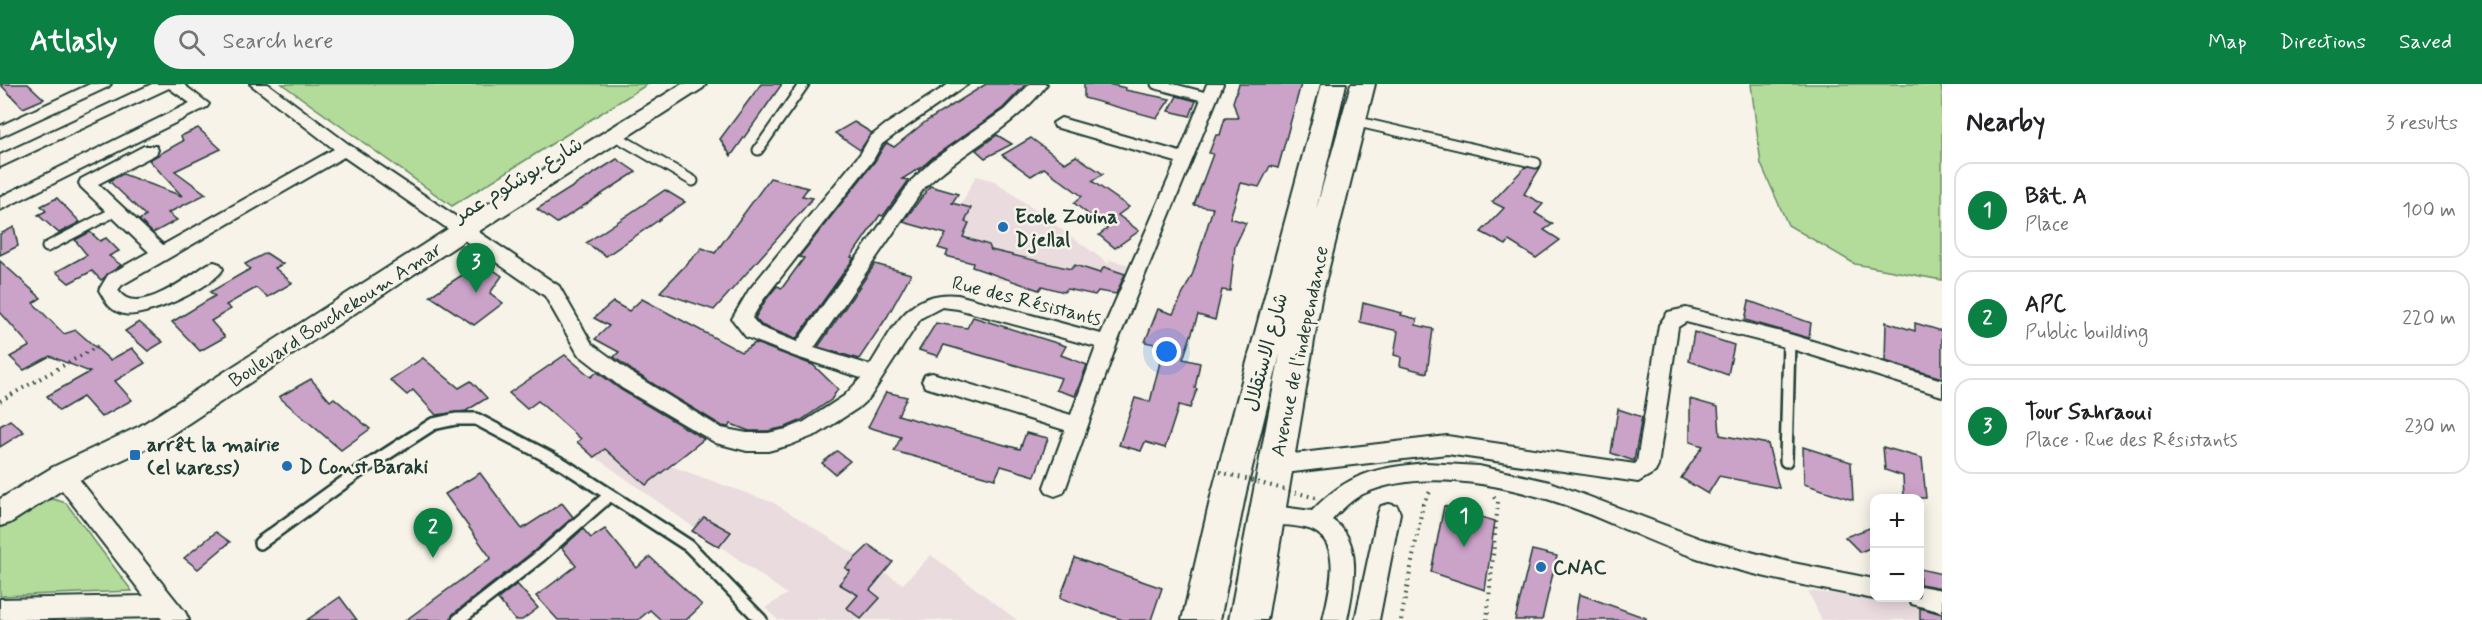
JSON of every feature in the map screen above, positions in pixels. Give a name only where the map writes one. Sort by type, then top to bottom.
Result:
[{"type":"main road","name":"شارع الاستقلال","points":[[1201,620],[1229,492],[1334,84]]},
{"type":"main road","name":"Avenue de l'independance","points":[[1248,620],[1306,299],[1363,84]]},
{"type":"street","points":[[1,130],[103,84]]},
{"type":"street","points":[[0,162],[165,84]]},
{"type":"street","points":[[0,204],[201,104],[173,84]]},
{"type":"street","name":"Rue des Résistants","points":[[258,84],[345,150],[552,291],[585,349],[629,382],[716,435],[747,442],[768,442],[790,437],[811,428],[851,402],[874,374],[914,313],[928,304],[942,300],[958,302],[1107,343]]},
{"type":"street","name":"شارع بوشكوم عمر","points":[[455,226],[674,84]]},
{"type":"street","name":"Boulevard Bouchekoum Amar","points":[[0,514],[63,475],[150,434],[455,226],[614,135],[696,84]]},
{"type":"street","points":[[874,374],[801,351],[753,332],[742,319],[745,311],[867,156],[876,141],[960,84]]},
{"type":"street","points":[[801,351],[918,184],[940,163],[1010,114],[1039,84]]},
{"type":"street","points":[[1055,487],[1107,343],[1213,91]]},
{"type":"street","points":[[1061,123],[1185,159]]},
{"type":"street","points":[[150,150],[87,183],[162,254]]},
{"type":"street","points":[[214,269],[150,306],[134,310],[124,309],[110,297],[108,290],[115,280],[345,150]]},
{"type":"street","points":[[1276,465],[1447,445],[1638,473],[1647,466],[1670,326],[1675,317],[1686,315],[1789,341],[1942,388]]},
{"type":"street","points":[[932,381],[1077,425]]},
{"type":"street","points":[[1317,522],[1331,506],[1353,488],[1386,476],[1426,472],[1479,476],[1550,491],[1700,549],[1793,573],[1870,588]]},
{"type":"street","points":[[63,475],[171,613]]},
{"type":"street","points":[[1367,620],[1389,513]]},
{"type":"street","points":[[1266,514],[1317,522],[1338,542],[1345,566],[1335,620]]},
{"type":"street","points":[[1924,598],[1942,601]]},
{"type":"street","points":[[0,610],[171,613]]},
{"type":"lane","points":[[758,150],[804,84]]},
{"type":"lane","points":[[1155,84],[1213,91]]},
{"type":"lane","points":[[1354,121],[1536,163]]},
{"type":"lane","points":[[614,135],[693,181]]},
{"type":"lane","points":[[47,247],[117,211]]},
{"type":"lane","points":[[1786,461],[1789,341]]},
{"type":"lane","points":[[260,543],[357,473],[433,424],[456,418],[476,419],[564,465],[689,546],[761,620]]},
{"type":"lane","points":[[458,620],[539,557],[610,495]]},
{"type":"path","points":[[0,401],[99,345]]},
{"type":"path","points":[[1220,472],[1320,499]]},
{"type":"path","points":[[1487,620],[1498,502],[1491,494]]},
{"type":"path","points":[[1401,620],[1423,504]]},
{"type":"shaded area","name":"Ecole Zouina Djellal","points":[[976,176],[995,181],[1109,264],[1109,260],[1135,266],[1125,296],[1098,291],[1095,295],[1067,289],[1063,292],[1042,286],[1039,290],[1029,287],[1029,283],[1008,277],[1004,281],[995,279],[996,274],[973,263],[946,256],[948,251],[938,248]]},
{"type":"shaded area","points":[[611,429],[657,461],[774,503],[903,584],[931,555],[1017,620],[778,620],[765,608],[787,594],[587,451]]},
{"type":"shaded area","points":[[1808,591],[1870,598],[1870,602],[1906,602],[1942,606],[1942,620],[1822,620]]},
{"type":"green space","points":[[282,84],[648,84],[452,206]]},
{"type":"green space","points":[[1751,84],[1940,84],[1942,91],[1942,280],[1855,264],[1788,225],[1761,164]]},
{"type":"green space","points":[[53,499],[66,503],[132,591],[0,596],[0,528],[40,503]]},
{"type":"building","points":[[0,84],[28,84],[44,99],[23,108]]},
{"type":"building","points":[[761,84],[782,84],[731,156],[720,139]]},
{"type":"building","points":[[986,84],[1026,84],[1003,108],[902,179],[909,180],[883,216],[880,215],[851,257],[854,258],[796,339],[761,325],[755,318],[765,301],[777,286],[782,288],[804,258],[799,257],[875,161],[884,146],[887,143],[894,147],[925,122]]},
{"type":"building","points":[[1084,84],[1108,84],[1126,88],[1125,90],[1170,99],[1157,118],[1084,98]]},
{"type":"building","points":[[1239,84],[1301,84],[1278,168],[1270,166],[1259,187],[1241,183],[1230,218],[1246,223],[1235,246],[1230,291],[1222,290],[1215,320],[1198,315],[1183,359],[1200,363],[1195,388],[1197,389],[1190,408],[1179,405],[1165,448],[1145,442],[1141,451],[1119,445],[1135,398],[1150,402],[1164,346],[1145,342],[1158,309],[1173,314],[1193,273],[1213,208],[1194,205],[1213,154],[1209,153],[1216,135],[1220,135],[1225,118],[1238,118],[1233,102]]},
{"type":"building","points":[[1177,96],[1196,101],[1190,116],[1169,111]]},
{"type":"building","points":[[854,122],[872,133],[860,150],[835,133]]},
{"type":"building","points":[[198,128],[221,149],[175,171],[206,194],[168,213],[177,220],[153,233],[139,220],[146,216],[109,181],[123,174],[182,196],[149,160],[183,141],[181,136]]},
{"type":"building","points":[[997,135],[1012,144],[985,158],[976,150]]},
{"type":"building","points":[[1031,138],[1065,163],[1076,156],[1103,174],[1092,181],[1129,207],[1118,215],[1139,231],[1115,248],[1099,235],[1107,229],[1074,203],[1082,196],[1044,168],[1031,176],[1002,155]]},
{"type":"building","points":[[617,159],[636,172],[557,223],[537,209]]},
{"type":"building","points":[[1525,167],[1540,168],[1524,194],[1543,204],[1535,213],[1553,224],[1544,230],[1560,240],[1536,258],[1509,241],[1506,245],[1481,232],[1504,208],[1492,202]]},
{"type":"building","points":[[770,178],[808,188],[802,196],[813,198],[714,310],[660,292],[702,248],[715,253]]},
{"type":"building","points":[[930,186],[958,194],[952,203],[971,208],[965,222],[969,223],[963,237],[989,245],[991,250],[1071,269],[1075,265],[1100,273],[1104,267],[1125,274],[1116,294],[1098,291],[1095,295],[1067,289],[1064,292],[1042,286],[1039,290],[972,267],[973,263],[946,256],[948,251],[938,248],[946,234],[903,222]]},
{"type":"building","points":[[665,190],[685,202],[606,256],[586,243]]},
{"type":"building","points":[[57,198],[80,222],[59,233],[38,215],[46,211],[41,206]]},
{"type":"building","points":[[14,227],[18,246],[0,255],[0,234]]},
{"type":"building","points":[[90,232],[100,241],[106,238],[119,251],[109,256],[121,265],[101,280],[92,271],[69,283],[56,272],[87,255],[75,240]]},
{"type":"building","points":[[266,253],[283,264],[275,268],[292,283],[268,297],[256,288],[226,305],[231,309],[211,321],[225,337],[200,351],[172,322],[215,296],[210,292],[250,269],[245,264]]},
{"type":"building","points":[[0,261],[41,298],[33,303],[64,334],[76,330],[110,360],[132,348],[145,363],[115,381],[132,400],[101,417],[83,397],[59,411],[47,396],[90,372],[50,356],[24,370],[10,357],[30,346],[0,312]]},
{"type":"building","points":[[482,262],[502,276],[490,293],[503,303],[474,325],[430,296]]},
{"type":"building","points":[[875,264],[911,274],[887,317],[859,359],[818,347]]},
{"type":"building","points":[[642,299],[741,352],[755,343],[813,365],[838,389],[831,400],[800,421],[786,427],[768,431],[749,431],[731,424],[728,427],[722,426],[637,374],[614,357],[619,352],[595,339],[609,326],[594,318],[613,302],[629,311]]},
{"type":"building","points":[[1749,301],[1811,323],[1809,338],[1745,320]]},
{"type":"building","points":[[1363,303],[1402,313],[1401,315],[1417,319],[1416,325],[1433,329],[1427,373],[1400,366],[1401,357],[1394,355],[1398,331],[1360,322]]},
{"type":"building","points":[[973,317],[1066,346],[1061,355],[1087,365],[1075,396],[1056,390],[1061,378],[944,345],[938,356],[919,350],[936,323],[967,328]]},
{"type":"building","points":[[139,322],[163,342],[148,351],[125,331]]},
{"type":"building","points":[[1886,322],[1915,331],[1915,323],[1942,331],[1942,378],[1885,361]]},
{"type":"building","points":[[1694,332],[1734,345],[1728,375],[1689,361]]},
{"type":"building","points":[[565,355],[591,377],[597,372],[621,390],[704,439],[646,485],[605,449],[594,457],[577,442],[581,439],[538,401],[527,409],[509,393]]},
{"type":"building","points":[[423,358],[459,388],[471,381],[487,398],[466,411],[436,415],[413,390],[407,395],[390,380]]},
{"type":"building","points":[[311,379],[330,401],[334,398],[370,429],[341,450],[279,397]]},
{"type":"building","points":[[886,392],[907,397],[898,415],[964,434],[1020,449],[1026,433],[1048,438],[1035,476],[1001,466],[995,479],[894,451],[901,437],[868,427]]},
{"type":"building","points":[[1690,399],[1718,407],[1720,435],[1768,444],[1779,488],[1719,476],[1708,494],[1681,478],[1703,446],[1690,442]]},
{"type":"building","points":[[1618,409],[1642,417],[1634,461],[1611,453]]},
{"type":"building","points":[[10,420],[24,432],[0,447],[0,426]]},
{"type":"building","points":[[1803,447],[1851,462],[1853,500],[1804,484]]},
{"type":"building","points":[[1883,447],[1922,458],[1926,498],[1924,494],[1904,494],[1903,476],[1885,470]]},
{"type":"building","points":[[837,451],[850,461],[835,474],[822,463]]},
{"type":"building","points":[[480,473],[522,529],[562,503],[573,517],[534,551],[453,614],[450,620],[406,620],[491,558],[445,494]]},
{"type":"building","points":[[1444,506],[1495,521],[1485,590],[1431,572]]},
{"type":"building","points":[[704,517],[731,532],[719,547],[692,531]]},
{"type":"building","points":[[1870,528],[1870,548],[1860,552],[1845,537]]},
{"type":"building","points":[[583,529],[591,538],[605,529],[637,568],[650,557],[702,605],[686,620],[661,620],[650,610],[638,620],[558,620],[536,596],[576,566],[562,548]]},
{"type":"building","points":[[216,532],[230,542],[198,569],[184,558]]},
{"type":"building","points":[[869,545],[893,562],[870,590],[880,598],[861,619],[847,608],[858,595],[839,584],[850,571],[845,568]]},
{"type":"building","points":[[1532,550],[1557,556],[1542,620],[1515,620]]},
{"type":"building","points":[[1075,558],[1162,588],[1151,620],[1123,620],[1060,598]]},
{"type":"building","points":[[1924,570],[1942,574],[1942,588],[1924,585]]},
{"type":"building","points":[[517,584],[538,608],[522,620],[515,620],[498,599]]},
{"type":"building","points":[[1579,594],[1646,618],[1646,620],[1575,620]]},
{"type":"building","points":[[340,597],[357,620],[307,620]]},
{"type":"building","points":[[1920,608],[1942,614],[1942,620],[1920,620]]},
{"type":"place","name":"Ecole Zouina Djellal","points":[[1003,227]]},
{"type":"place","name":"Tour Sahraoui","points":[[476,293]]},
{"type":"place","name":"arrêt la mairie (el karess)","points":[[135,455]]},
{"type":"place","name":"D Const Baraki","points":[[287,466]]},
{"type":"place","name":"Bât. A","points":[[1464,547]]},
{"type":"place","name":"APC","points":[[433,558]]},
{"type":"place","name":"CNAC","points":[[1541,567]]}]
